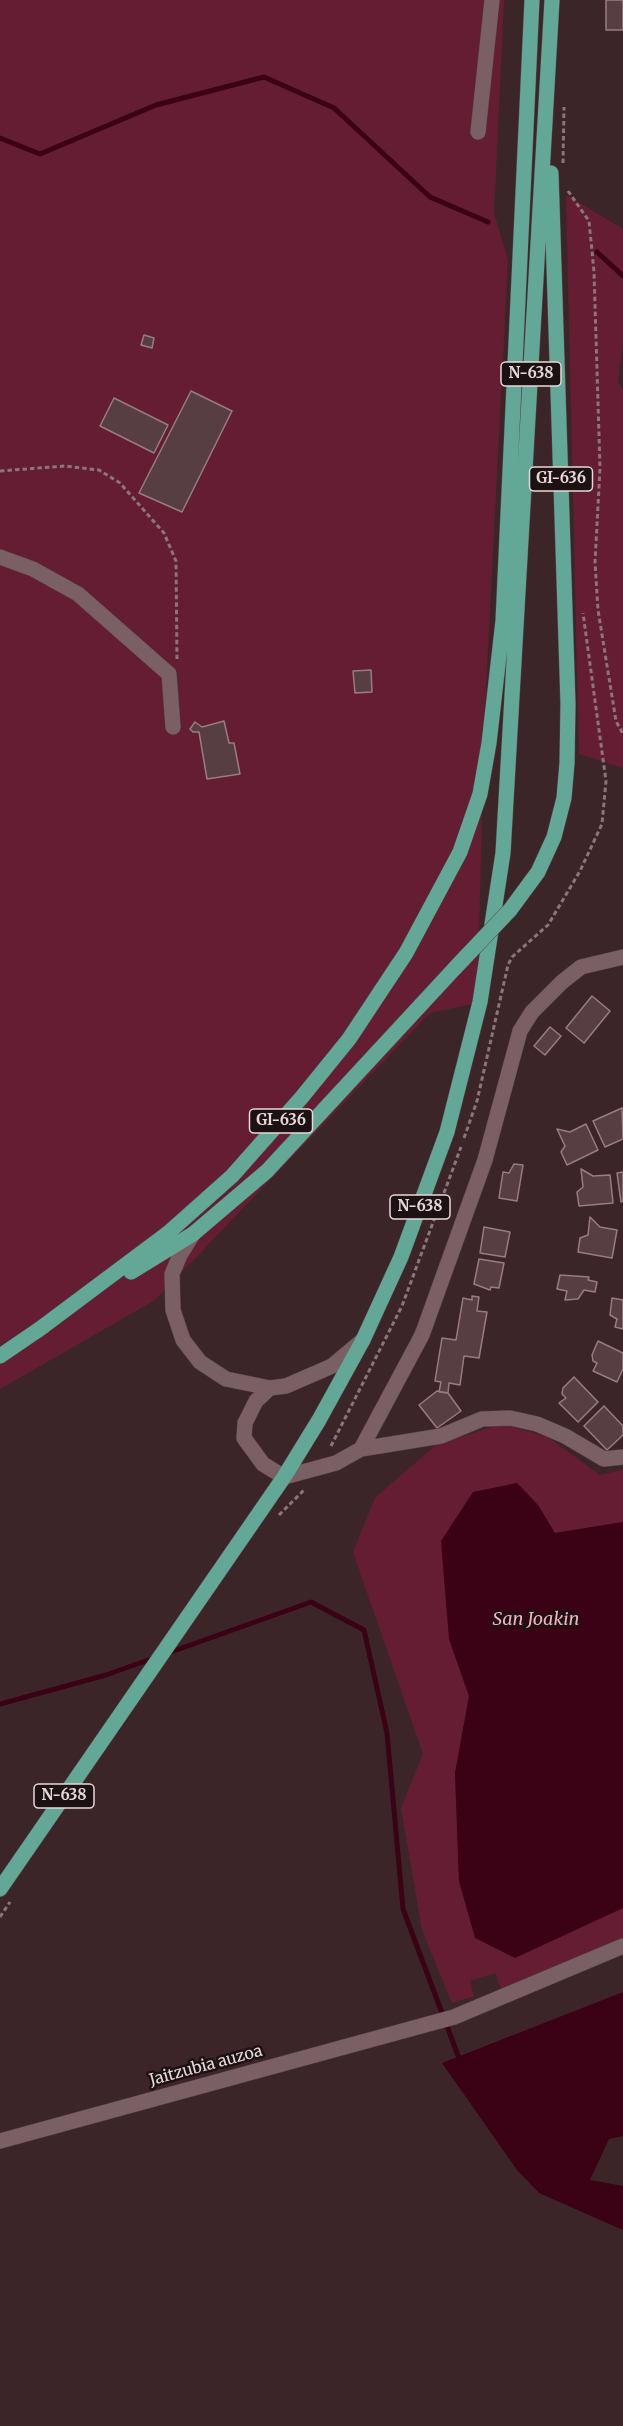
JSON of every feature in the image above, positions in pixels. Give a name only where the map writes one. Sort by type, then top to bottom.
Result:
[{"type":"main road","name":"GI-636","points":[[0,1356],[168,1233],[232,1176],[302,1097],[349,1039],[400,962],[460,852],[480,794],[489,743],[503,621],[532,0]]},
{"type":"main road","name":"GI-636","points":[[36,1331],[193,1234],[267,1171],[510,910],[538,872],[554,837],[564,798],[568,704],[552,220],[550,35],[552,0]]},
{"type":"main road","name":"N-638","points":[[0,1889],[284,1477],[319,1420],[363,1340],[401,1257],[447,1132],[480,1002],[503,853],[550,35]]},
{"type":"main road","name":"N-638","points":[[503,621],[511,713]]},
{"type":"street","points":[[478,132],[492,0]]},
{"type":"street","points":[[0,557],[33,569],[78,594],[169,674],[173,727]]},
{"type":"street","points":[[361,1449],[422,1335],[484,1160],[520,1031],[539,1005],[562,981],[581,967],[623,957]]},
{"type":"street","points":[[193,1234],[172,1274],[172,1310],[183,1340],[200,1362],[226,1378],[270,1388],[286,1386],[332,1366],[363,1340]]},
{"type":"street","points":[[270,1388],[256,1401],[245,1423],[244,1438],[263,1464],[284,1477],[336,1463],[361,1449],[441,1436],[482,1419],[510,1418],[537,1424],[565,1436],[604,1459],[623,1457]]},
{"type":"street","name":"Jaitzubia auzoa","points":[[0,2141],[454,2017],[623,1946]]},
{"type":"path","points":[[563,185],[588,221],[590,231],[599,408],[600,468],[595,562],[598,610],[616,721],[623,734]]},
{"type":"path","points":[[0,471],[65,466],[99,470],[120,483],[164,533],[176,561],[177,660],[169,674]]},
{"type":"shaded area","points":[[0,0],[504,0],[494,213],[508,260],[485,707],[477,1003],[430,1013],[155,1300],[0,1389]]},
{"type":"shaded area","points":[[566,195],[623,229],[623,342],[618,380],[623,392],[623,768],[579,754]]},
{"type":"shaded area","points":[[502,1424],[548,1437],[600,1475],[623,1470],[623,1522],[555,1533],[538,1505],[449,1639],[469,1696],[455,1773],[459,1881],[515,1957],[623,1908],[623,1941],[501,1989],[495,1973],[470,1981],[474,1996],[452,2003],[422,1930],[401,1808],[423,1754],[353,1552],[375,1498],[436,1445]]},
{"type":"water","name":"San Joakin","points":[[517,1483],[538,1505],[555,1533],[623,1522],[623,1908],[515,1958],[475,1938],[459,1881],[455,1773],[469,1696],[449,1639],[441,1541],[473,1492]]},
{"type":"water","points":[[623,1992],[623,2136],[609,2139],[590,2180],[623,2186],[623,2230],[539,2193],[517,2170],[442,2063]]},
{"type":"building","points":[[606,0],[623,0],[623,30],[606,30]]},
{"type":"building","points":[[144,335],[154,338],[152,348],[141,345]]},
{"type":"building","points":[[191,391],[232,411],[182,512],[139,493]]},
{"type":"building","points":[[114,398],[168,425],[154,453],[100,426]]},
{"type":"building","points":[[371,670],[372,692],[355,693],[353,671]]},
{"type":"building","points":[[224,721],[229,743],[234,743],[240,774],[207,779],[199,732],[193,732],[190,729],[195,722],[202,727]]},
{"type":"building","points":[[592,996],[610,1011],[584,1043],[566,1028]]},
{"type":"building","points":[[550,1027],[561,1036],[545,1055],[534,1046]]},
{"type":"building","points":[[622,1108],[623,1139],[605,1147],[593,1121]]},
{"type":"building","points":[[586,1124],[598,1150],[567,1165],[561,1152],[565,1146],[557,1129],[570,1132]]},
{"type":"building","points":[[514,1164],[523,1165],[517,1201],[499,1198],[503,1172],[509,1173]]},
{"type":"building","points":[[581,1169],[593,1176],[610,1175],[613,1203],[579,1206],[577,1192],[583,1187]]},
{"type":"building","points":[[623,1172],[623,1201],[621,1202],[617,1173]]},
{"type":"building","points":[[590,1217],[600,1227],[617,1230],[612,1258],[578,1252],[580,1238],[588,1235]]},
{"type":"building","points":[[484,1227],[510,1232],[505,1257],[480,1253]]},
{"type":"building","points":[[479,1259],[504,1263],[499,1288],[491,1287],[490,1290],[474,1284]]},
{"type":"building","points":[[560,1275],[589,1277],[588,1280],[597,1282],[595,1292],[584,1290],[578,1299],[565,1300],[567,1291],[557,1289]]},
{"type":"building","points":[[472,1296],[479,1297],[477,1311],[487,1312],[479,1358],[464,1356],[460,1385],[449,1383],[448,1393],[439,1392],[441,1382],[435,1381],[442,1338],[456,1340],[463,1298],[472,1300]]},
{"type":"building","points":[[612,1298],[623,1300],[623,1329],[615,1327],[617,1319],[610,1315]]},
{"type":"building","points":[[598,1341],[623,1353],[623,1369],[617,1382],[593,1371],[597,1363],[593,1361],[592,1355]]},
{"type":"building","points":[[574,1377],[598,1402],[578,1422],[559,1403],[566,1398],[562,1394],[563,1388]]},
{"type":"building","points":[[437,1391],[448,1393],[461,1411],[437,1428],[419,1405]]},
{"type":"building","points":[[604,1406],[623,1426],[623,1435],[607,1450],[584,1426]]},
{"type":"waterway","points":[[0,138],[40,154],[156,105],[264,77],[334,108],[430,197],[488,222]]},
{"type":"waterway","points":[[597,252],[623,276]]},
{"type":"waterway","points":[[168,1653],[311,1602],[364,1630],[387,1733],[403,1909],[460,2061]]},
{"type":"waterway","points":[[0,1704],[106,1675],[154,1658]]}]
